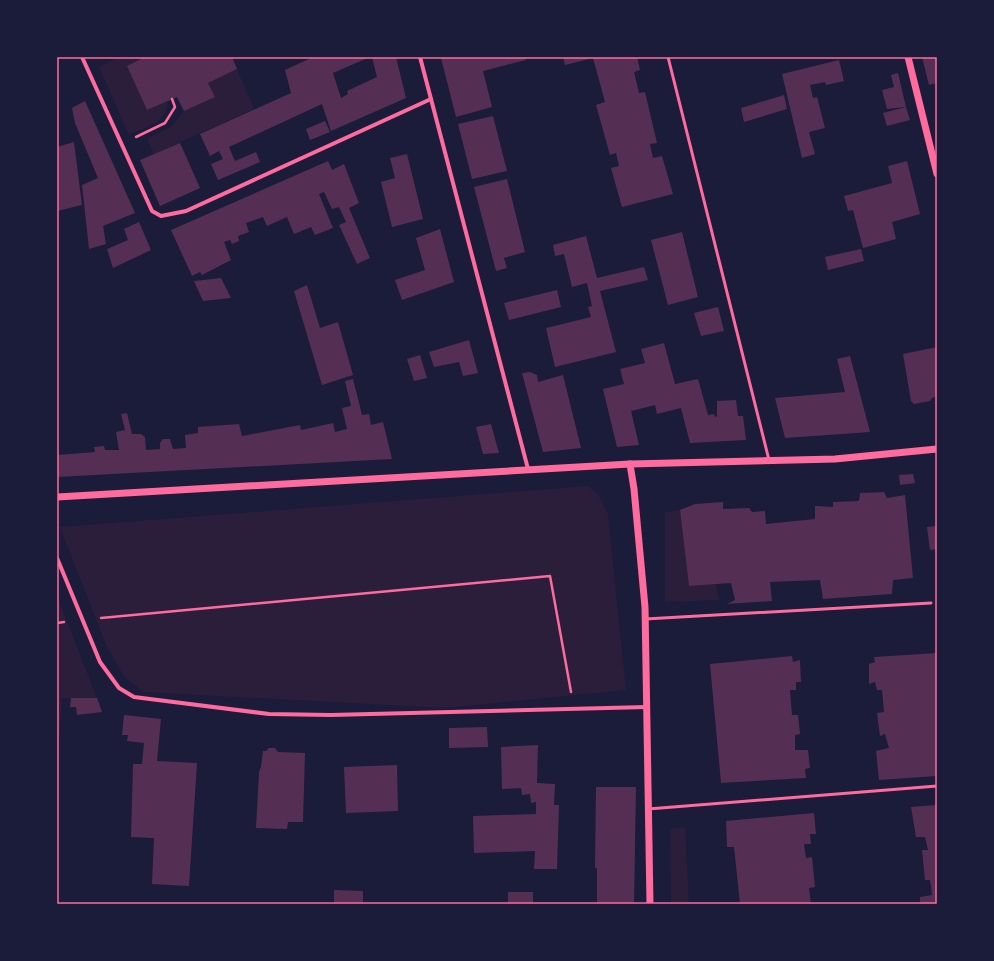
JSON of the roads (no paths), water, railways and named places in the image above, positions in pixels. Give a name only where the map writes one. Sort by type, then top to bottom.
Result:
[{"type":"street","points":[[82,57],[152,211],[161,216],[186,210],[431,99]]},
{"type":"street","points":[[420,57],[528,470]]},
{"type":"street","points":[[908,57],[937,174]]},
{"type":"street","points":[[57,497],[650,463],[835,459],[937,449]]},
{"type":"street","points":[[630,464],[635,497],[645,619],[650,904]]},
{"type":"street","points":[[57,558],[104,668],[119,688],[134,697],[269,714],[331,715],[647,707]]},
{"type":"lane","points":[[668,57],[769,460]]},
{"type":"lane","points":[[645,619],[931,603]]},
{"type":"lane","points":[[648,809],[937,786]]}]
